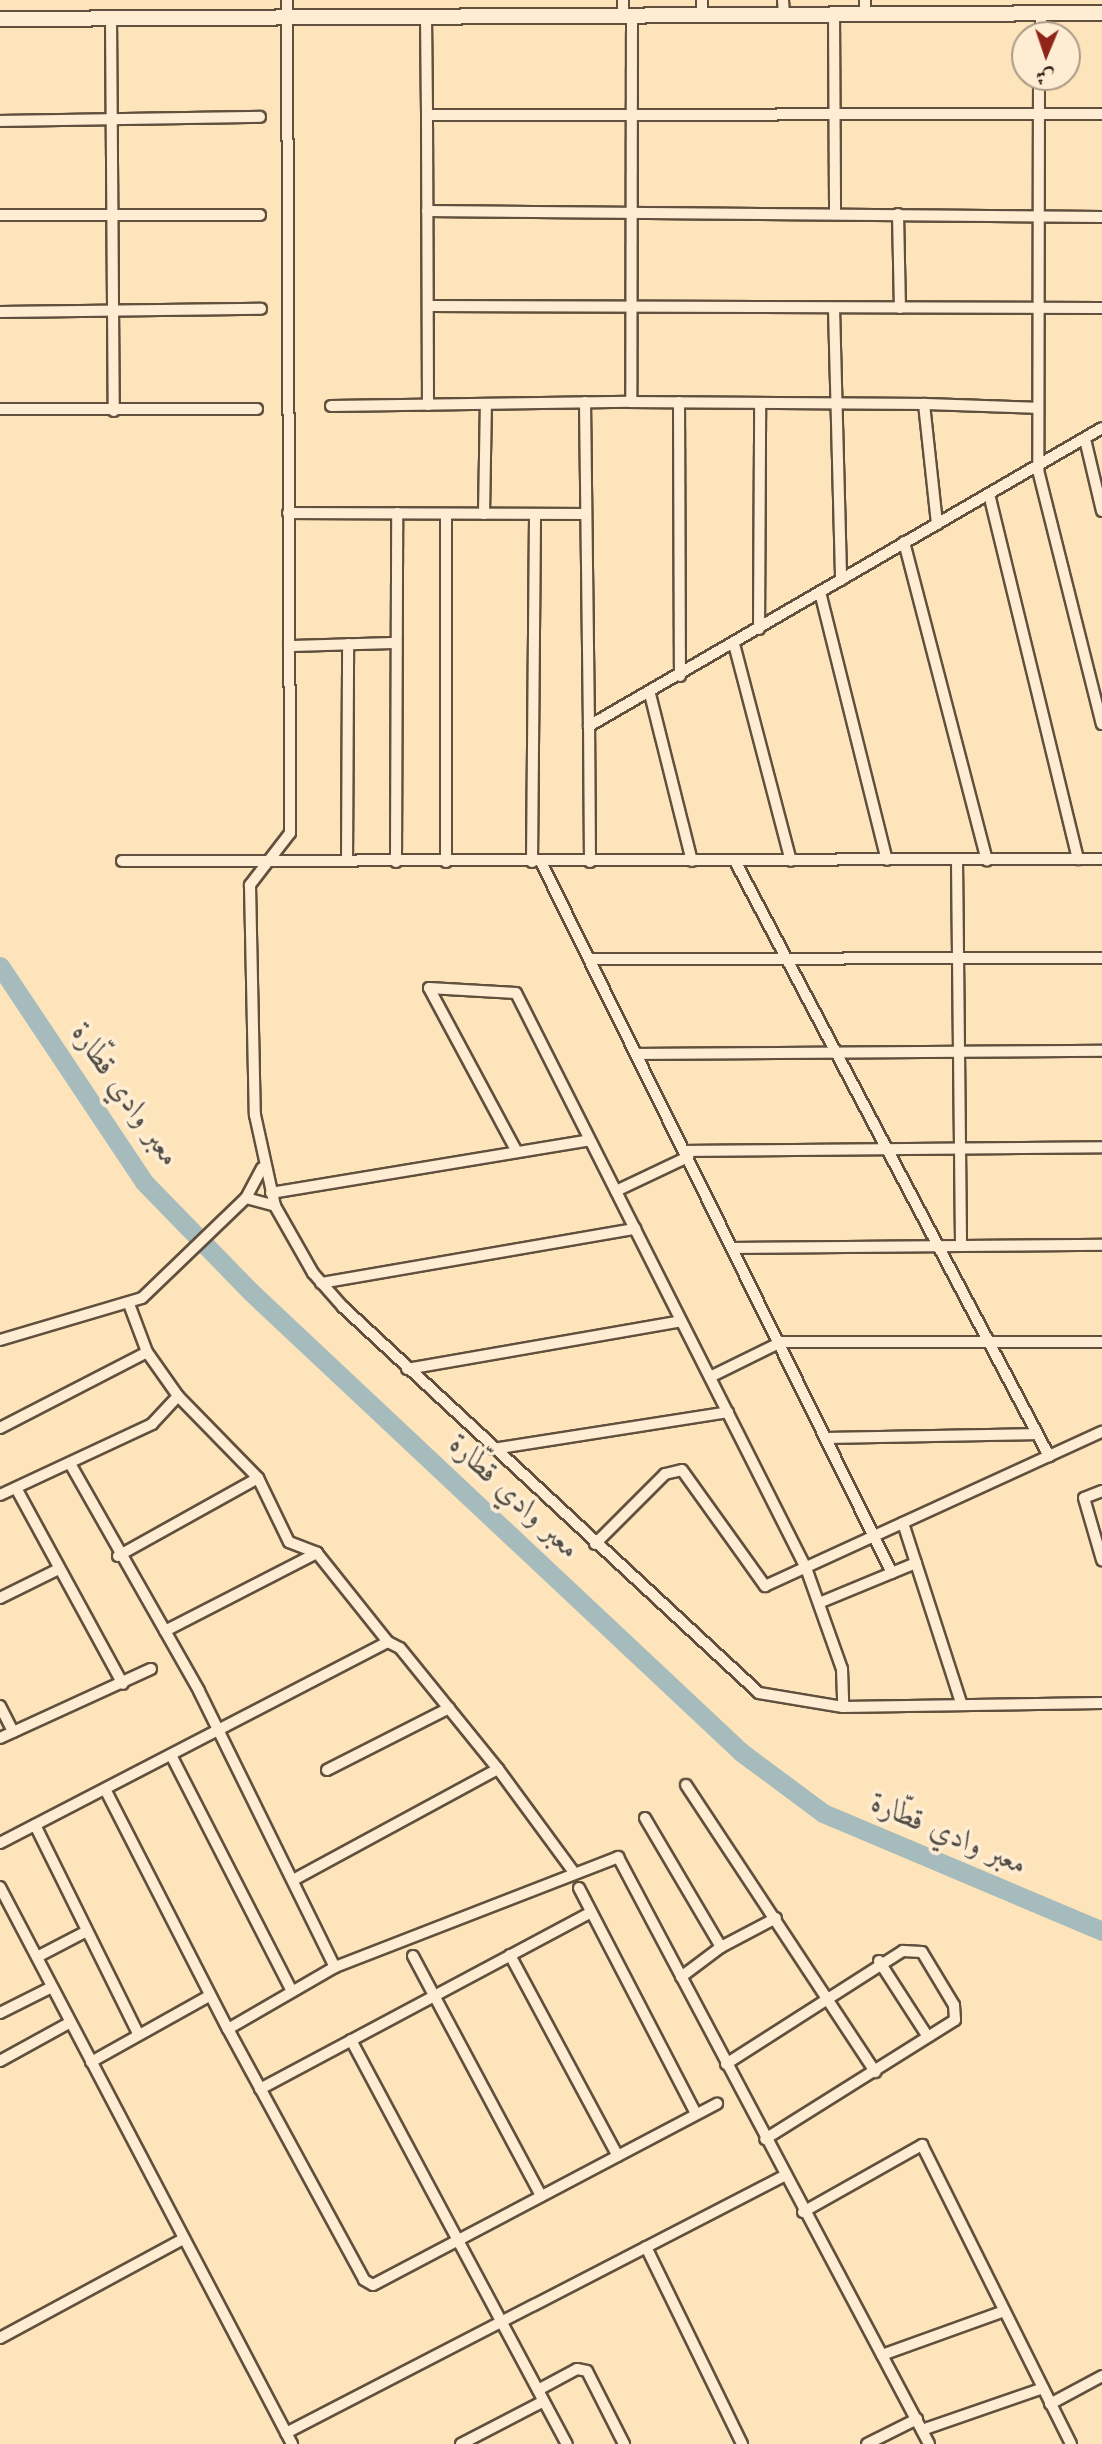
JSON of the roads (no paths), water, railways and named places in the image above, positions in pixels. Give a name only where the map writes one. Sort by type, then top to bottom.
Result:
[{"type":"street","points":[[287,0],[290,833],[284,848],[268,860],[250,885],[251,1021],[262,1168],[275,1206],[321,1283],[407,1369],[747,1685],[785,1702],[843,1707],[961,1703],[1102,1703]]},
{"type":"street","points":[[623,0],[627,15],[632,116],[631,402]]},
{"type":"street","points":[[0,19],[627,15],[702,7],[783,7],[834,15],[865,7],[955,7],[1041,14],[1102,13]]},
{"type":"street","points":[[1041,14],[1041,21]]},
{"type":"street","points":[[834,15],[835,213]]},
{"type":"street","points":[[426,16],[428,405]]},
{"type":"street","points":[[111,18],[114,411]]},
{"type":"street","points":[[1039,91],[1036,217],[1039,309],[1038,470],[1102,724]]},
{"type":"street","points":[[427,115],[1102,114]]},
{"type":"street","points":[[0,121],[260,117]]},
{"type":"street","points":[[428,211],[631,210],[1102,217]]},
{"type":"street","points":[[898,214],[900,308]]},
{"type":"street","points":[[0,215],[260,215]]},
{"type":"street","points":[[428,306],[1102,308]]},
{"type":"street","points":[[834,308],[834,403],[841,580]]},
{"type":"street","points":[[0,312],[261,309]]},
{"type":"street","points":[[585,402],[590,862]]},
{"type":"street","points":[[331,406],[679,402],[924,404],[1037,408]]},
{"type":"street","points":[[679,402],[680,676]]},
{"type":"street","points":[[759,629],[760,403]]},
{"type":"street","points":[[484,514],[486,404]]},
{"type":"street","points":[[924,404],[937,524]]},
{"type":"street","points":[[0,410],[257,409]]},
{"type":"street","points":[[589,726],[650,694],[904,542],[1038,470],[1102,428]]},
{"type":"street","points":[[1085,439],[1102,510]]},
{"type":"street","points":[[989,494],[1079,859]]},
{"type":"street","points":[[288,513],[586,514]]},
{"type":"street","points":[[396,862],[397,513]]},
{"type":"street","points":[[446,514],[446,862]]},
{"type":"street","points":[[535,514],[536,862],[589,958],[830,1438],[878,1535],[892,1573]]},
{"type":"street","points":[[904,542],[987,860]]},
{"type":"street","points":[[820,592],[887,860]]},
{"type":"street","points":[[289,646],[396,643]]},
{"type":"street","points":[[347,861],[348,644]]},
{"type":"street","points":[[734,644],[791,861]]},
{"type":"street","points":[[650,694],[692,861]]},
{"type":"street","points":[[122,861],[1102,859]]},
{"type":"street","points":[[957,860],[961,1246]]},
{"type":"street","points":[[735,861],[1049,1456]]},
{"type":"street","points":[[589,958],[1102,958]]},
{"type":"street","points":[[517,1152],[429,988],[516,993],[806,1567],[842,1669],[843,1707]]},
{"type":"street","points":[[636,1054],[1102,1051]]},
{"type":"street","points":[[271,1193],[590,1140]]},
{"type":"street","points":[[616,1191],[686,1154],[1102,1147]]},
{"type":"street","points":[[0,1340],[129,1304],[188,1258],[246,1198],[262,1168]]},
{"type":"street","points":[[246,1198],[275,1206]]},
{"type":"street","points":[[321,1283],[635,1229]]},
{"type":"street","points":[[734,1248],[1102,1245]]},
{"type":"street","points":[[129,1304],[147,1352],[178,1396],[258,1478],[289,1542],[317,1553],[388,1642],[400,1648],[498,1769],[573,1871]]},
{"type":"street","points":[[407,1369],[681,1321]]},
{"type":"street","points":[[710,1377],[781,1342],[1102,1342]]},
{"type":"street","points":[[0,1428],[147,1352]]},
{"type":"street","points":[[0,1495],[72,1467],[152,1424],[178,1396]]},
{"type":"street","points":[[493,1449],[727,1412]]},
{"type":"street","points":[[595,1544],[665,1474],[682,1469],[758,1581],[765,1586],[1102,1432]]},
{"type":"street","points":[[830,1438],[1037,1434]]},
{"type":"street","points":[[72,1467],[118,1556],[165,1631],[220,1731],[295,1879],[335,1967]]},
{"type":"street","points":[[118,1556],[258,1478]]},
{"type":"street","points":[[16,1488],[123,1684]]},
{"type":"street","points":[[1102,1491],[1084,1498],[1102,1560]]},
{"type":"street","points":[[904,1523],[961,1703]]},
{"type":"street","points":[[165,1631],[317,1553]]},
{"type":"street","points":[[819,1603],[916,1563]]},
{"type":"street","points":[[0,1598],[59,1569]]},
{"type":"street","points":[[0,1843],[388,1642]]},
{"type":"street","points":[[0,1738],[151,1669]]},
{"type":"street","points":[[0,1706],[13,1732]]},
{"type":"street","points":[[327,1770],[449,1708]]},
{"type":"street","points":[[171,1755],[291,1990]]},
{"type":"street","points":[[295,1879],[498,1769]]},
{"type":"street","points":[[685,1785],[776,1918],[875,2071]]},
{"type":"street","points":[[105,1789],[209,1996],[363,2280],[373,2285],[717,2104]]},
{"type":"street","points":[[645,1818],[721,1947]]},
{"type":"street","points":[[35,1825],[139,2035]]},
{"type":"street","points":[[228,2029],[291,1990],[335,1967],[573,1871],[618,1857],[803,2212],[929,2444]]},
{"type":"street","points":[[0,1887],[292,2444]]},
{"type":"street","points":[[579,1888],[696,2115]]},
{"type":"street","points":[[260,2089],[591,1912]]},
{"type":"street","points":[[681,1977],[721,1947],[776,1918]]},
{"type":"street","points":[[37,1957],[88,1931]]},
{"type":"street","points":[[726,2064],[879,1961],[922,1952],[954,2005],[955,2020],[765,2139]]},
{"type":"street","points":[[510,1955],[618,2155]]},
{"type":"street","points":[[412,1956],[541,2196]]},
{"type":"street","points":[[879,1961],[928,2037]]},
{"type":"street","points":[[0,2012],[51,1987]]},
{"type":"street","points":[[91,2062],[209,1996]]},
{"type":"street","points":[[0,2061],[69,2023]]},
{"type":"street","points":[[351,2040],[460,2239],[567,2444]]},
{"type":"street","points":[[803,2212],[922,2145],[1071,2444]]},
{"type":"street","points":[[286,2433],[784,2176]]},
{"type":"street","points":[[0,2339],[183,2239]]},
{"type":"street","points":[[646,2247],[742,2444]]},
{"type":"street","points":[[882,2355],[1004,2311]]},
{"type":"street","points":[[538,2390],[577,2369],[587,2371],[624,2444]]},
{"type":"street","points":[[1051,2404],[1102,2376]]},
{"type":"street","points":[[922,2430],[1042,2388]]},
{"type":"street","points":[[461,2444],[544,2401]]},
{"type":"street","points":[[867,2444],[917,2419]]},
{"type":"waterway","name":"معبر وادي قطّارة","points":[[0,966],[144,1182],[251,1292],[741,1752],[823,1813],[1102,1931]]}]
